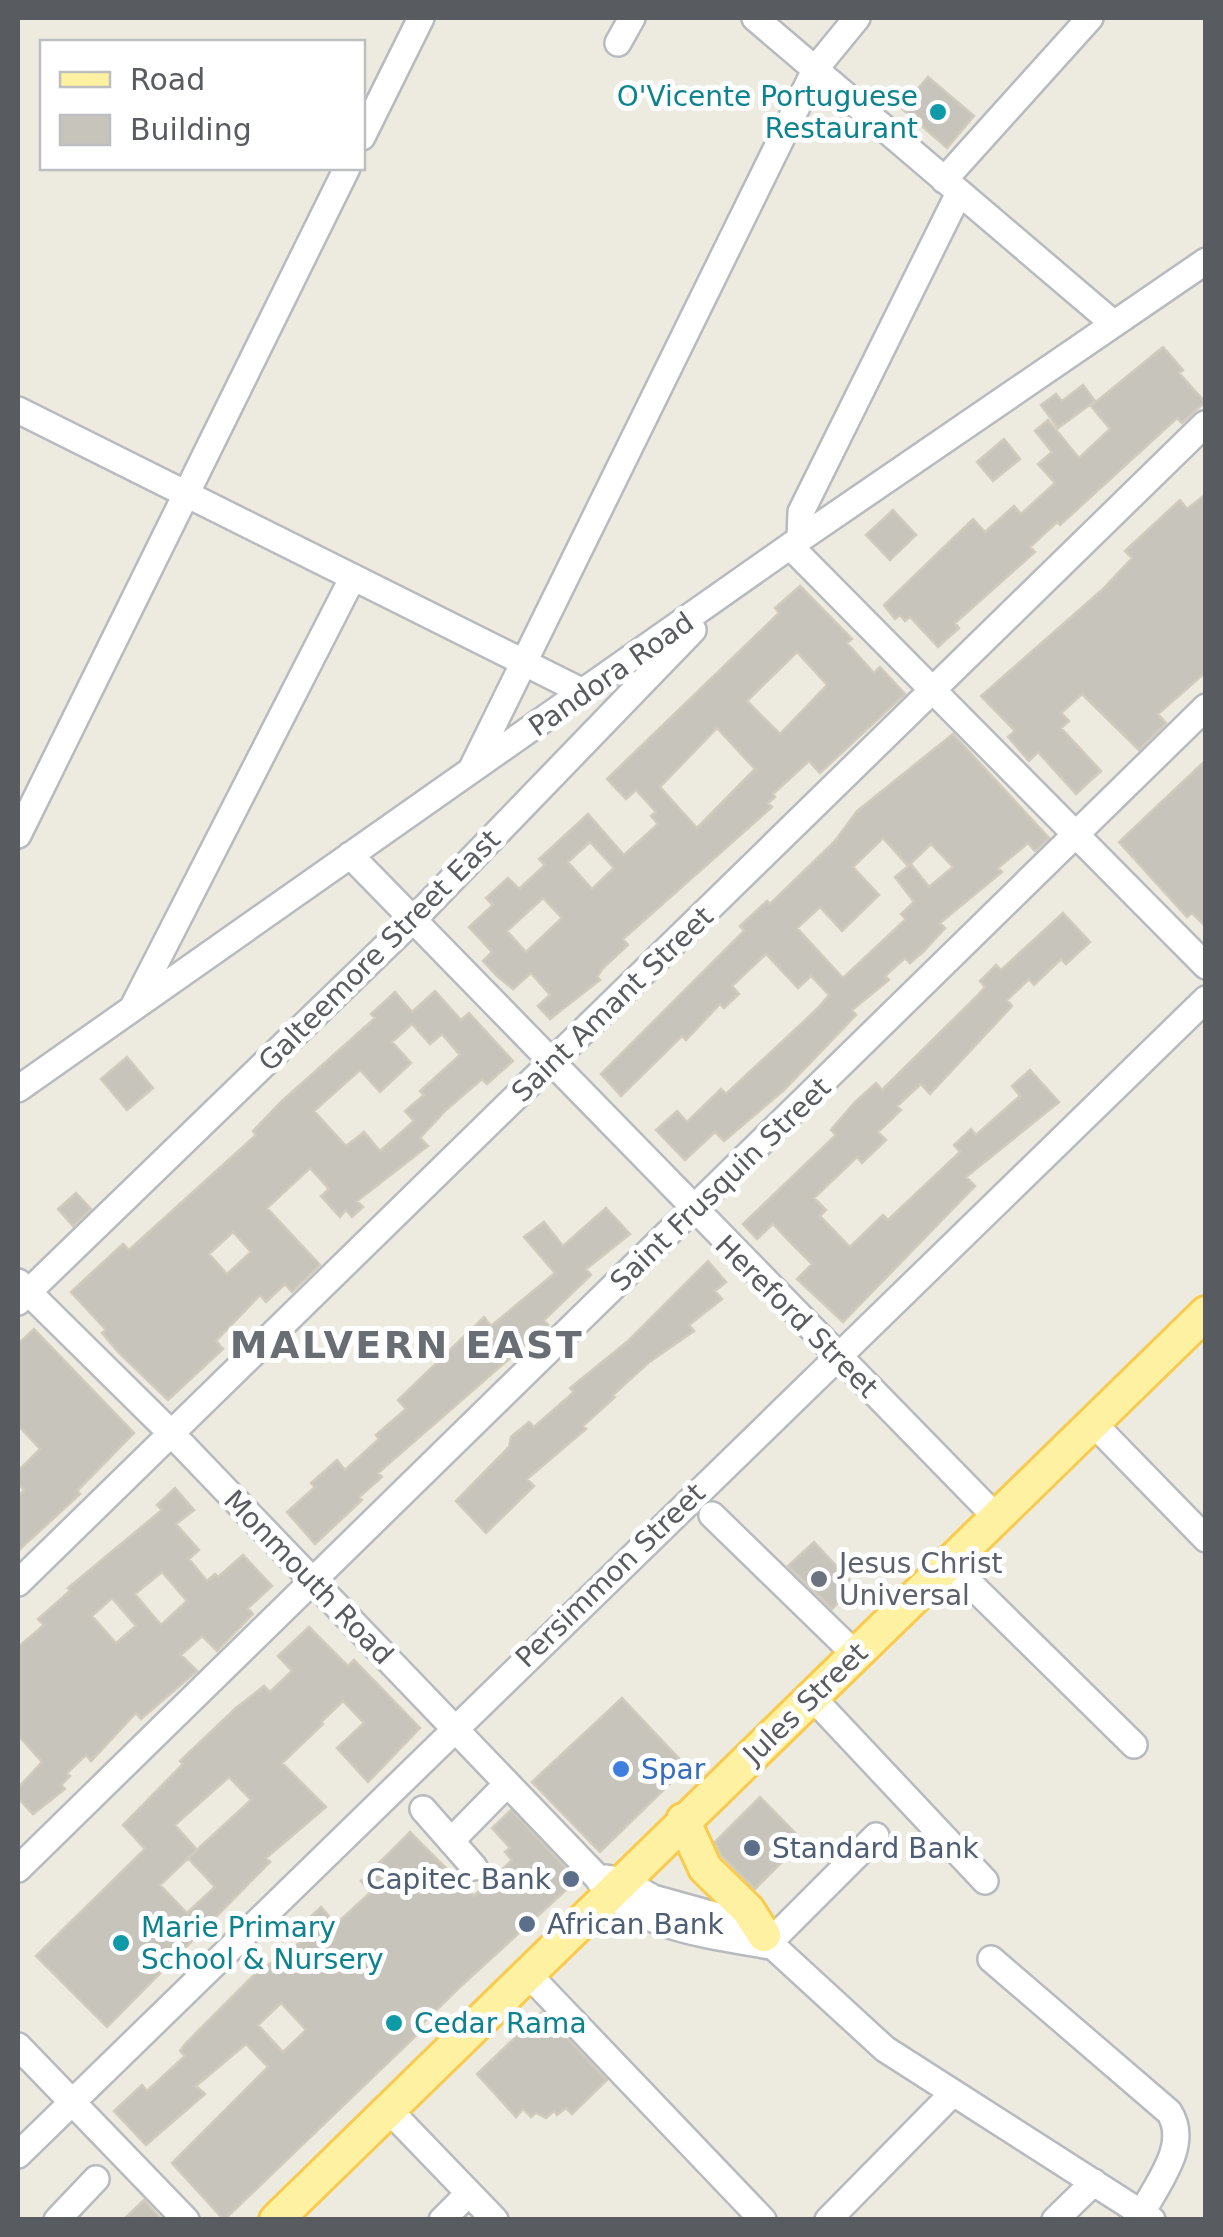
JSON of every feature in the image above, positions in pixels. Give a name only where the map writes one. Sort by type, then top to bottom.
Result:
[{"type":"main road","name":"Jules Street","points":[[276,2220],[528,1974],[609,1884],[683,1820],[1206,1312]]},
{"type":"main road","points":[[683,1820],[705,1868],[748,1910],[769,1941]]},
{"type":"street","points":[[365,131],[421,18]]},
{"type":"street","points":[[618,43],[632,18]]},
{"type":"street","points":[[755,18],[1114,324]]},
{"type":"street","points":[[470,772],[521,661],[816,68],[857,18]]},
{"type":"street","points":[[1090,18],[951,186],[800,512],[795,542],[1206,966]]},
{"type":"street","points":[[18,835],[347,170]]},
{"type":"street","name":"Pandora Road","points":[[18,1089],[795,542],[1206,261]]},
{"type":"street","points":[[18,410],[584,692]]},
{"type":"street","name":"Saint Amant Street","points":[[18,1583],[1205,424]]},
{"type":"street","points":[[131,1010],[352,577]]},
{"type":"street","name":"Galteemore Street East","points":[[21,1292],[412,922],[732,590]]},
{"type":"street","name":"Saint Frusquin Street","points":[[18,1868],[1206,707]]},
{"type":"street","name":"Hereford Street","points":[[350,856],[996,1517]]},
{"type":"street","name":"Persimmon Street","points":[[18,2155],[835,1355],[1206,999]]},
{"type":"street","name":"Monmouth Road","points":[[21,1292],[170,1432],[507,1784],[609,1884]]},
{"type":"street","points":[[1094,1423],[1206,1539]]},
{"type":"street","points":[[712,1515],[855,1654]]},
{"type":"street","points":[[949,1563],[1134,1745]]},
{"type":"street","points":[[812,1696],[985,1881]]},
{"type":"street","points":[[450,1841],[507,1784]]},
{"type":"street","points":[[423,1809],[474,1866]]},
{"type":"street","points":[[769,1941],[876,1836]]},
{"type":"street","points":[[609,1884],[734,1918],[769,1941],[861,2032],[1147,2216],[1178,2142],[1180,2127],[1169,2112],[991,1959]]},
{"type":"street","points":[[528,1974],[763,2220]]},
{"type":"street","points":[[18,2046],[186,2220]]},
{"type":"street","points":[[828,2220],[954,2093]]},
{"type":"street","points":[[389,2110],[494,2220]]},
{"type":"street","points":[[57,2220],[96,2179]]},
{"type":"street","points":[[1055,2220],[1094,2182]]},
{"type":"street","points":[[442,2220],[469,2193]]},
{"type":"building","name":"O'Vicente Portuguese Restaurant","points":[[928,77],[974,116],[947,148],[901,108]]},
{"type":"building","points":[[1163,347],[1183,370],[1179,373],[1205,402],[1182,423],[1177,418],[1060,525],[1057,522],[1030,547],[1035,552],[955,623],[959,628],[938,647],[910,617],[905,621],[900,615],[895,619],[884,605],[973,519],[985,532],[1014,506],[1021,514],[1055,483],[1038,464],[1052,452],[1035,431],[1048,420],[1079,458],[1110,429],[1091,406]]},
{"type":"building","points":[[1083,385],[1095,401],[1058,428],[1041,405],[1056,394],[1062,401]]},
{"type":"building","points":[[1004,439],[1020,459],[993,481],[977,462]]},
{"type":"building","points":[[1206,494],[1206,672],[1158,714],[1166,723],[1139,750],[1082,694],[1061,713],[1069,721],[1061,728],[1101,771],[1076,794],[1038,752],[1029,761],[1008,737],[1015,731],[981,696],[1103,589],[1132,558],[1125,551],[1180,500],[1187,509]]},
{"type":"building","points":[[893,510],[916,535],[890,560],[866,535]]},
{"type":"building","points":[[800,586],[852,639],[847,643],[874,673],[880,667],[905,694],[820,773],[809,761],[773,794],[775,797],[768,803],[772,807],[623,939],[628,945],[603,968],[597,977],[600,980],[550,1019],[538,1006],[550,995],[531,973],[513,989],[483,961],[492,952],[469,927],[493,905],[486,898],[508,878],[519,889],[545,865],[539,859],[588,814],[624,855],[658,824],[651,816],[656,812],[636,790],[626,799],[607,779],[779,613],[775,608]],"holes":[[[797,652],[827,685],[780,734],[747,701]],[[717,728],[755,769],[697,828],[660,787]],[[590,842],[614,868],[592,889],[568,862]],[[543,898],[562,918],[526,952],[507,931]]]},
{"type":"building","points":[[953,734],[1049,838],[1035,851],[1028,843],[998,868],[1002,872],[940,923],[945,928],[924,951],[910,963],[905,958],[885,976],[889,980],[852,1010],[856,1015],[784,1090],[724,1141],[715,1132],[685,1160],[656,1130],[677,1111],[687,1122],[721,1089],[726,1094],[818,1008],[829,995],[811,976],[798,988],[766,954],[732,986],[739,994],[724,1008],[720,1004],[686,1040],[682,1036],[621,1096],[601,1074],[744,931],[740,926],[767,901],[770,904],[835,841],[857,811]],"holes":[[[883,838],[908,866],[931,844],[953,867],[929,887],[911,864],[895,877],[914,902],[901,914],[906,919],[843,978],[797,928],[820,907],[842,931],[879,895],[853,867]]]},
{"type":"building","points":[[1206,760],[1206,927],[1192,913],[1187,917],[1119,842]]},
{"type":"building","points":[[1063,913],[1090,942],[1066,964],[1061,959],[1034,985],[1029,979],[1007,1000],[1012,1006],[930,1094],[921,1084],[897,1106],[901,1110],[878,1132],[886,1140],[862,1163],[857,1157],[814,1198],[826,1210],[820,1216],[850,1247],[883,1215],[888,1220],[960,1152],[954,1145],[971,1129],[976,1135],[1020,1096],[1012,1086],[1030,1070],[1059,1102],[966,1177],[975,1186],[843,1322],[797,1279],[812,1264],[773,1224],[757,1239],[743,1224],[836,1135],[831,1130],[854,1103],[876,1083],[882,1090],[978,995],[985,987],[980,981],[996,965],[1001,970]]},
{"type":"building","points":[[435,991],[461,1020],[469,1013],[513,1061],[487,1084],[482,1079],[446,1110],[420,1138],[428,1146],[357,1201],[363,1207],[352,1217],[346,1210],[340,1217],[321,1196],[329,1189],[310,1168],[267,1208],[320,1265],[292,1292],[285,1284],[266,1302],[260,1295],[216,1341],[223,1349],[168,1400],[118,1352],[102,1333],[106,1330],[71,1292],[123,1244],[129,1250],[256,1135],[253,1131],[281,1102],[375,1018],[371,1014],[395,992],[412,1012]],"holes":[[[412,1024],[430,1044],[442,1034],[460,1055],[420,1091],[424,1095],[405,1111],[414,1121],[380,1151],[364,1132],[346,1146],[314,1111],[360,1070],[380,1092],[411,1063],[392,1042]],[[233,1232],[251,1252],[227,1274],[209,1254]]]},
{"type":"building","points":[[127,1057],[153,1088],[127,1110],[101,1079]]},
{"type":"building","points":[[76,1193],[91,1209],[73,1226],[58,1209]]},
{"type":"building","points":[[606,1208],[630,1234],[586,1269],[591,1275],[544,1320],[548,1325],[378,1473],[382,1477],[359,1497],[362,1500],[315,1544],[287,1512],[315,1487],[311,1483],[337,1460],[345,1470],[379,1439],[376,1435],[406,1409],[398,1400],[484,1317],[491,1326],[555,1273],[524,1237],[544,1222],[563,1246]]},
{"type":"building","points":[[708,1261],[726,1282],[715,1291],[722,1299],[689,1325],[694,1331],[648,1363],[583,1426],[586,1429],[527,1479],[534,1486],[486,1533],[456,1501],[509,1447],[511,1437],[529,1422],[534,1427],[574,1392],[570,1388],[628,1341]]},
{"type":"building","points":[[34,1329],[134,1433],[77,1491],[80,1494],[18,1551],[18,1497],[24,1490],[18,1483],[18,1471],[40,1449],[18,1425],[18,1344]]},
{"type":"building","points":[[175,1488],[194,1510],[176,1524],[199,1550],[189,1559],[207,1581],[215,1574],[218,1577],[243,1555],[272,1586],[248,1608],[253,1614],[217,1651],[202,1636],[181,1655],[197,1671],[141,1719],[136,1713],[91,1761],[86,1755],[67,1773],[70,1776],[61,1785],[65,1789],[33,1814],[18,1798],[18,1788],[42,1762],[18,1735],[18,1647],[44,1625],[38,1619],[70,1591],[68,1588],[162,1510],[157,1505]],"holes":[[[162,1572],[187,1601],[161,1625],[135,1594]],[[112,1598],[136,1626],[116,1643],[92,1616]]]},
{"type":"building","name":"Jesus Christ Universal","points":[[814,1542],[855,1586],[832,1609],[788,1566]]},
{"type":"building","points":[[309,1627],[348,1666],[354,1660],[420,1728],[368,1782],[337,1748],[364,1723],[343,1701],[321,1722],[282,1763],[326,1807],[266,1858],[270,1862],[107,2027],[36,1956],[145,1849],[123,1825],[183,1764],[180,1761],[236,1708],[264,1686],[270,1692],[292,1671],[278,1656]],"holes":[[[229,1777],[251,1800],[197,1850],[175,1825]],[[188,1858],[215,1887],[187,1913],[160,1885]]]},
{"type":"building","points":[[622,1698],[687,1767],[600,1852],[532,1782]]},
{"type":"building","name":"Standard Bank","points":[[760,1797],[803,1841],[755,1889],[722,1856],[715,1842]]},
{"type":"building","points":[[511,1810],[577,1880],[461,1986],[422,2024],[425,2027],[224,2220],[172,2163],[268,2067],[246,2044],[196,2086],[205,2094],[146,2145],[114,2111],[142,2085],[147,2091],[185,2056],[180,2051],[186,2043],[254,1975],[302,1941],[294,1932],[321,1907],[336,1924],[371,1892],[361,1881],[410,1832],[474,1896],[512,1860],[505,1852],[510,1848],[492,1828]],"holes":[[[281,2003],[306,2030],[283,2052],[258,2025]]]},
{"type":"building","points":[[542,2012],[607,2080],[572,2114],[566,2108],[546,2118],[536,2113],[531,2117],[523,2109],[516,2117],[477,2074]]},
{"type":"building","points":[[144,2200],[162,2220],[123,2220]]},
{"type":"place","name":"O'Vicente Portuguese Restaurant","points":[[938,112]]},
{"type":"place","name":"Jesus Christ Universal","points":[[819,1579]]},
{"type":"place","name":"Spar","points":[[621,1769]]},
{"type":"place","name":"Standard Bank","points":[[752,1848]]},
{"type":"place","name":"Capitec Bank","points":[[571,1879]]},
{"type":"place","name":"African Bank","points":[[527,1924]]},
{"type":"place","name":"Marie Primary School & Nursery","points":[[121,1943]]},
{"type":"place","name":"Cedar Rama","points":[[394,2023]]},
{"type":"district","name":"MALVERN EAST","points":[[407,1345]]}]
